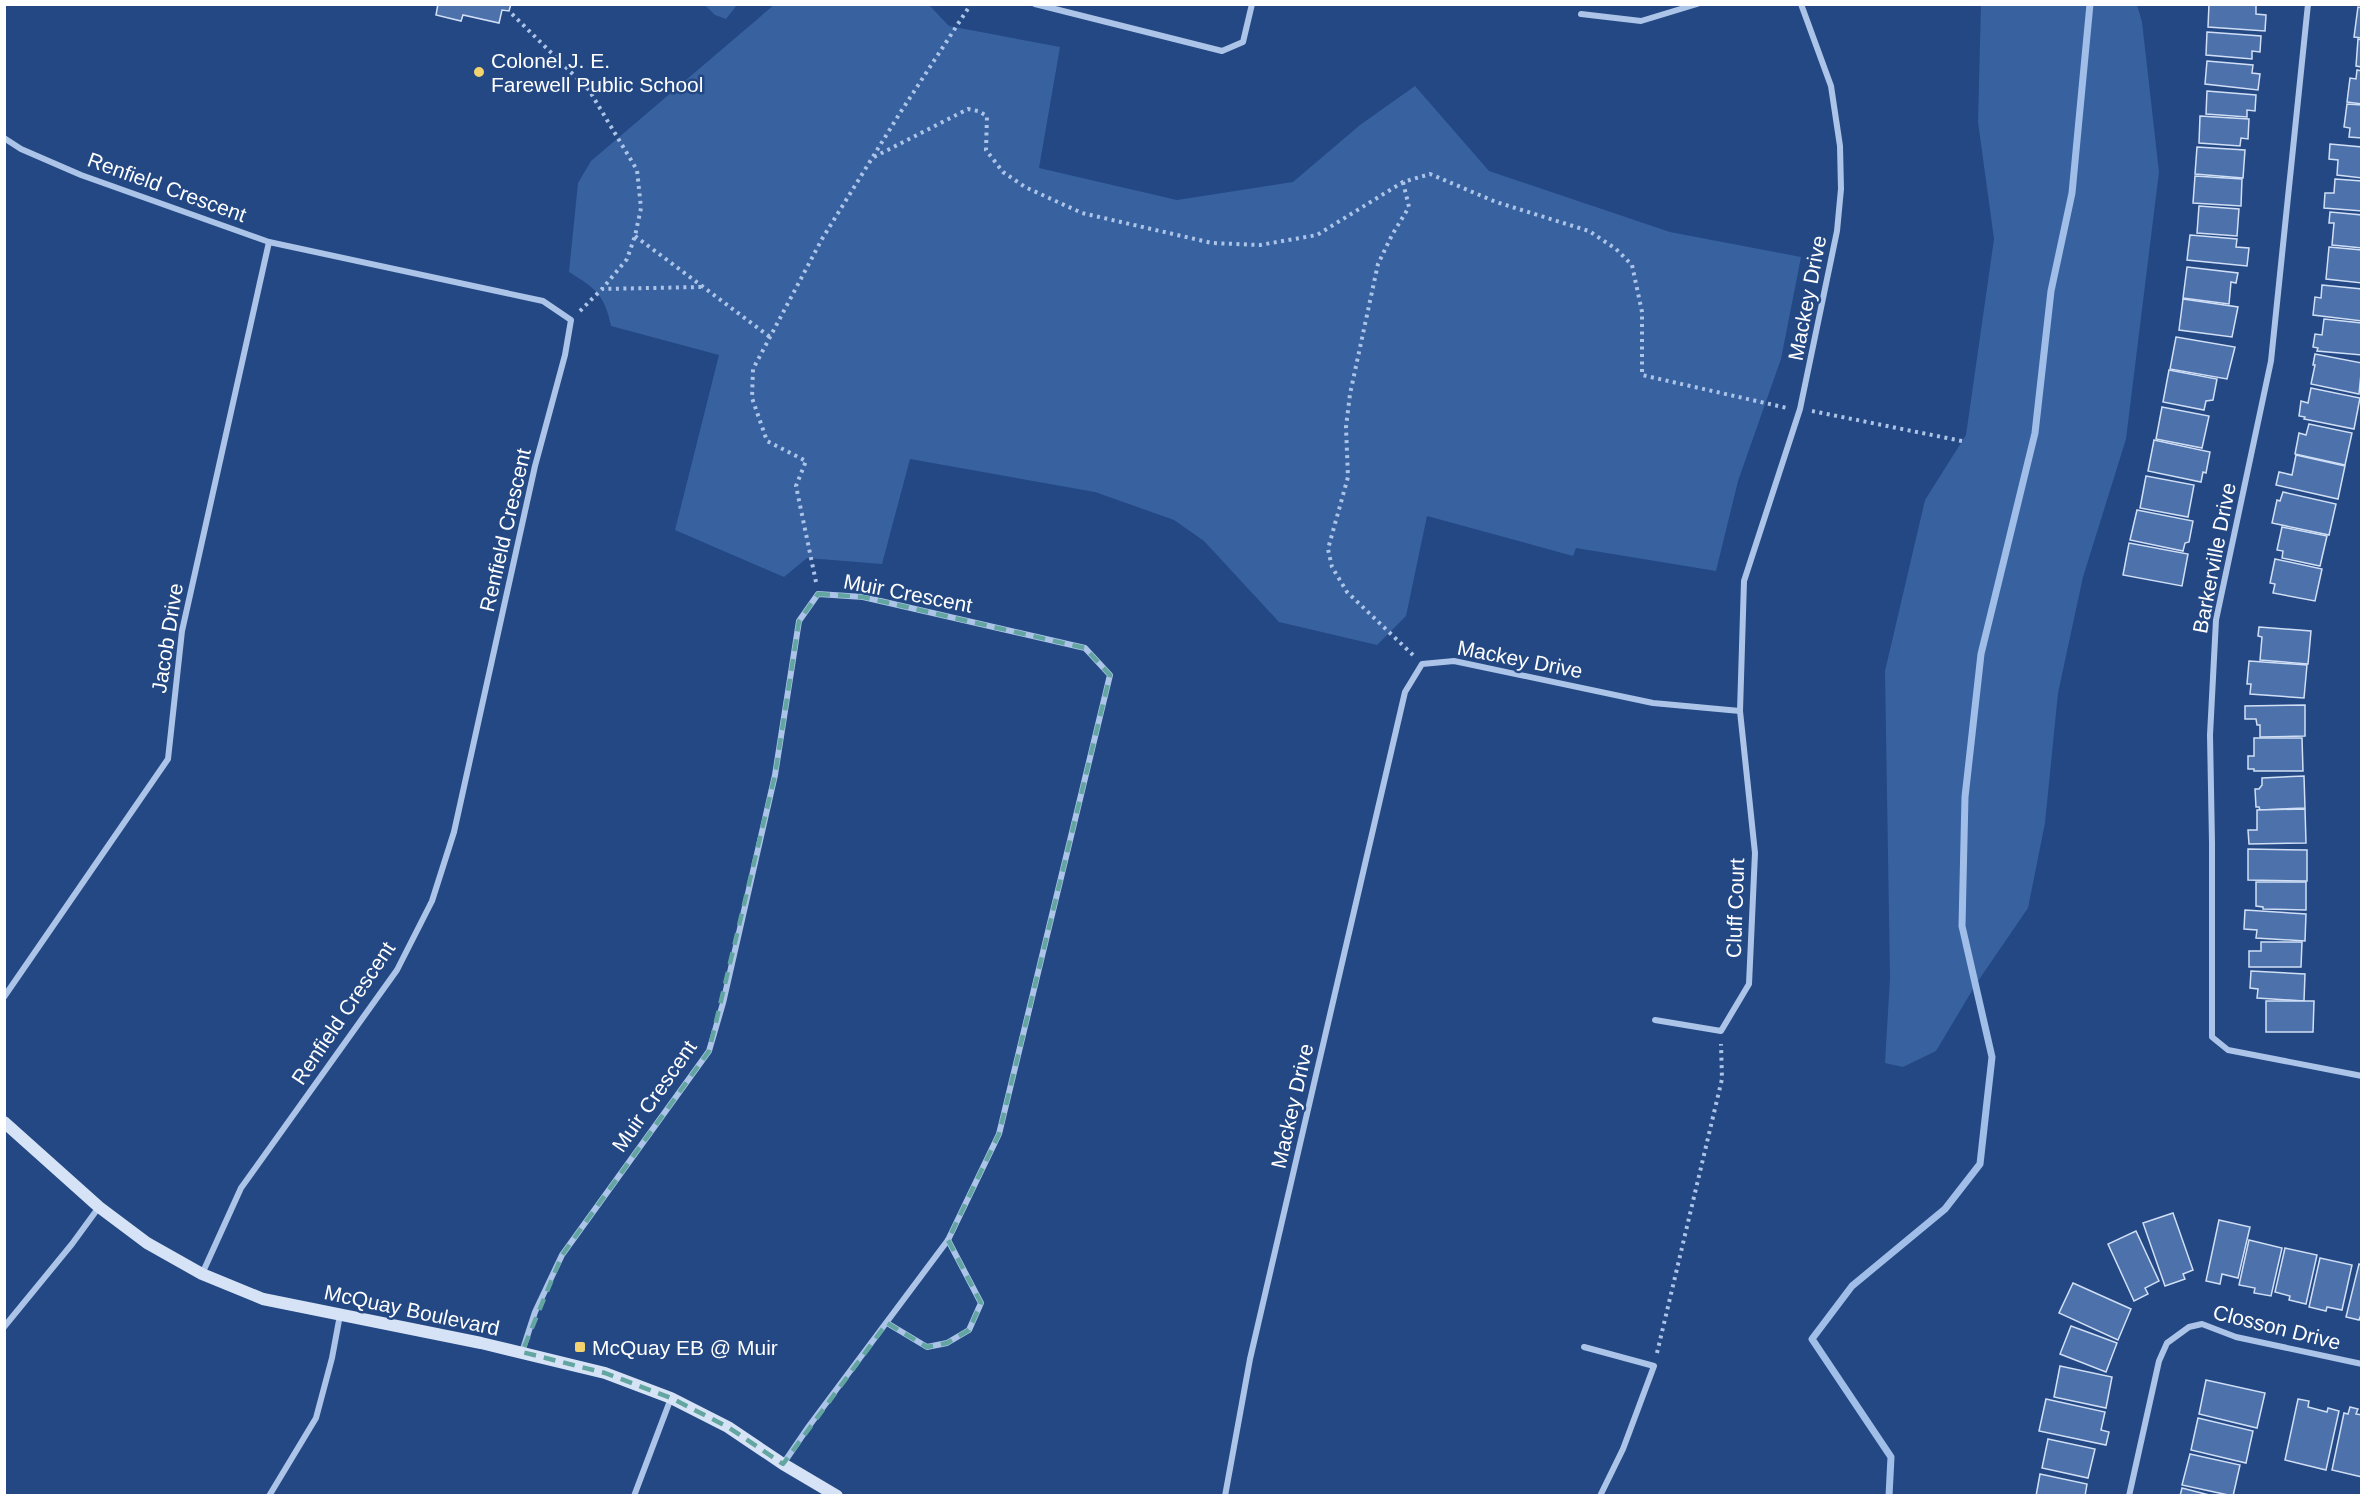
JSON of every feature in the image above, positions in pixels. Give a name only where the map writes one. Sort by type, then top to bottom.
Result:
[{"type":"street","points":[[1035,4],[1222,51],[1243,42],[1251,4]]},
{"type":"street","points":[[1581,14],[1641,21],[1697,4]]},
{"type":"street","name":"Mackey Drive","points":[[1225,1496],[1250,1359],[1405,692],[1422,664],[1454,661],[1653,702],[1740,711],[1744,581],[1800,409],[1837,231],[1841,189],[1840,146],[1832,86],[1801,4]]},
{"type":"street","name":"Barkerville Drive","points":[[2308,4],[2271,361],[2216,620],[2210,735],[2212,1037],[2228,1050],[2361,1076]]},
{"type":"street","name":"Renfield Crescent","points":[[4,138],[21,149],[81,175],[269,242],[543,301],[571,320],[565,355],[535,466],[454,832],[432,901],[397,970],[241,1188],[202,1274]]},
{"type":"street","name":"Jacob Drive","points":[[4,997],[168,759],[182,631],[269,242]]},
{"type":"street","name":"Muir Crescent","points":[[522,1352],[535,1312],[562,1255],[709,1051],[723,1003],[775,775],[799,621],[818,594],[863,597],[1085,648],[1110,675],[999,1134],[948,1240],[783,1464]]},
{"type":"street","name":"Cluff Court","points":[[1721,1031],[1749,984],[1755,853],[1740,711]]},
{"type":"street","points":[[1655,1020],[1721,1031]]},
{"type":"street","name":"McQuay Boulevard","points":[[4,1122],[99,1207],[147,1243],[202,1274],[263,1299],[522,1352],[605,1373],[671,1398],[728,1427],[783,1464],[837,1496]]},
{"type":"street","points":[[4,1327],[99,1207]]},
{"type":"street","points":[[887,1323],[927,1347],[947,1343],[969,1330],[981,1304],[948,1240]]},
{"type":"street","points":[[269,1496],[316,1418],[332,1358],[340,1315]]},
{"type":"street","name":"Closson Drive","points":[[2129,1496],[2159,1361],[2167,1343],[2188,1327],[2202,1324],[2236,1337],[2361,1364]]},
{"type":"street","points":[[1584,1347],[1654,1366],[1623,1449],[1600,1496]]},
{"type":"street","points":[[634,1496],[671,1398]]},
{"type":"path","points":[[818,594],[814,565],[796,486],[806,461],[767,441],[752,398],[753,369],[822,239],[971,4]]},
{"type":"path","points":[[512,14],[589,90],[638,170],[641,208],[627,259],[602,289],[571,320]]},
{"type":"path","points":[[874,157],[968,109],[978,111],[987,116],[986,150],[1004,172],[1025,187],[1082,213],[1212,243],[1260,245],[1317,235],[1403,182],[1430,174],[1496,202],[1589,231],[1616,249],[1632,265],[1642,312],[1642,375],[1780,407],[1962,441]]},
{"type":"path","points":[[1403,182],[1409,207],[1378,264],[1350,394],[1346,427],[1348,477],[1328,549],[1332,567],[1347,592],[1422,664]]},
{"type":"path","points":[[635,236],[770,337]]},
{"type":"path","points":[[602,289],[702,287]]},
{"type":"path","points":[[1654,1366],[1722,1079],[1721,1031]]},
{"type":"highlighted area","points":[[818,594],[863,597],[1085,648],[1110,675],[999,1134],[948,1240],[981,1303],[969,1330],[947,1343],[927,1347],[887,1323],[783,1464],[728,1427],[671,1398],[605,1373],[522,1352],[562,1255],[709,1051],[775,775],[799,621]]},
{"type":"shaded area","points":[[775,4],[929,5],[949,26],[1060,47],[1039,168],[1177,200],[1293,182],[1360,125],[1415,86],[1489,171],[1670,232],[1801,257],[1781,359],[1738,481],[1716,571],[1576,548],[1573,556],[1427,516],[1406,616],[1377,645],[1279,622],[1204,541],[1174,520],[1095,492],[910,459],[882,564],[807,558],[784,577],[675,530],[719,355],[611,326],[606,307],[598,293],[569,272],[578,183],[591,161]]},
{"type":"shaded area","points":[[705,5],[737,5],[726,19],[715,15]]},
{"type":"shaded area","points":[[1981,5],[2137,5],[2142,22],[2159,172],[2126,439],[2083,577],[2058,693],[2045,823],[2028,908],[1976,984],[1936,1051],[1903,1067],[1885,1063],[1890,978],[1885,671],[1925,500],[1966,435],[1994,239],[1978,122]]},
{"type":"building","points":[[438,4],[511,4],[509,11],[502,10],[499,23],[463,15],[461,21],[436,15]]},
{"type":"building","points":[[2209,4],[2256,4],[2256,14],[2266,15],[2265,31],[2208,27]]},
{"type":"building","points":[[2358,7],[2362,8],[2362,38],[2354,37]]},
{"type":"building","points":[[2207,32],[2261,36],[2260,52],[2252,51],[2252,59],[2206,55]]},
{"type":"building","points":[[2358,39],[2362,40],[2362,67],[2356,66]]},
{"type":"building","points":[[2207,61],[2253,65],[2252,73],[2260,74],[2258,90],[2205,84]]},
{"type":"building","points":[[2357,70],[2362,71],[2362,104],[2347,102],[2350,78],[2356,79]]},
{"type":"building","points":[[2207,91],[2256,95],[2255,111],[2247,110],[2247,117],[2206,114]]},
{"type":"building","points":[[2347,104],[2362,105],[2362,138],[2349,137],[2350,128],[2344,127]]},
{"type":"building","points":[[2200,116],[2249,119],[2248,139],[2241,138],[2240,146],[2199,143]]},
{"type":"building","points":[[2330,144],[2362,147],[2362,178],[2337,175],[2338,160],[2329,159]]},
{"type":"building","points":[[2197,147],[2245,150],[2243,178],[2195,174]]},
{"type":"building","points":[[2195,176],[2242,179],[2241,206],[2193,203]]},
{"type":"building","points":[[2335,179],[2362,181],[2362,211],[2324,208],[2325,193],[2334,193]]},
{"type":"building","points":[[2199,206],[2239,209],[2237,236],[2197,233]]},
{"type":"building","points":[[2330,212],[2362,215],[2362,248],[2332,245],[2334,223],[2329,223]]},
{"type":"building","points":[[2190,235],[2237,239],[2236,247],[2249,248],[2247,266],[2187,260]]},
{"type":"building","points":[[2329,247],[2362,250],[2362,283],[2326,279]]},
{"type":"building","points":[[2187,267],[2238,273],[2236,283],[2231,282],[2229,304],[2183,298]]},
{"type":"building","points":[[2322,285],[2362,289],[2362,321],[2313,315],[2315,297],[2321,298]]},
{"type":"building","points":[[2183,299],[2238,307],[2232,337],[2179,330]]},
{"type":"building","points":[[2324,319],[2362,323],[2362,355],[2317,351],[2318,348],[2313,347],[2315,334],[2322,335]]},
{"type":"building","points":[[2176,337],[2235,347],[2227,379],[2170,369]]},
{"type":"building","points":[[2315,354],[2362,363],[2359,394],[2311,384]]},
{"type":"building","points":[[2169,370],[2217,379],[2213,400],[2206,401],[2204,410],[2163,402]]},
{"type":"building","points":[[2311,388],[2360,398],[2354,429],[2299,416],[2301,401],[2308,403]]},
{"type":"building","points":[[2162,407],[2209,416],[2202,448],[2156,439]]},
{"type":"building","points":[[2309,424],[2352,433],[2345,465],[2295,454],[2299,433],[2306,435]]},
{"type":"building","points":[[2154,440],[2210,452],[2206,473],[2203,472],[2201,482],[2148,471]]},
{"type":"building","points":[[2296,455],[2345,466],[2338,499],[2276,485],[2279,472],[2292,475]]},
{"type":"building","points":[[2146,476],[2194,485],[2188,517],[2140,508]]},
{"type":"building","points":[[2283,492],[2336,504],[2329,535],[2272,523],[2277,500],[2280,501]]},
{"type":"building","points":[[2137,510],[2193,521],[2189,542],[2185,543],[2183,551],[2130,540]]},
{"type":"building","points":[[2282,527],[2327,536],[2320,566],[2282,558],[2283,551],[2277,550]]},
{"type":"building","points":[[2129,543],[2188,554],[2182,586],[2123,575]]},
{"type":"building","points":[[2275,559],[2322,569],[2315,601],[2273,593],[2275,584],[2270,583]]},
{"type":"building","points":[[2259,627],[2311,631],[2308,664],[2260,660],[2262,637],[2258,636]]},
{"type":"building","points":[[2249,661],[2307,665],[2304,698],[2250,694],[2251,684],[2247,684]]},
{"type":"building","points":[[2305,705],[2305,736],[2260,737],[2260,725],[2257,725],[2256,719],[2245,719],[2245,706]]},
{"type":"building","points":[[2254,738],[2302,738],[2303,771],[2248,769],[2248,756],[2254,756]]},
{"type":"building","points":[[2304,776],[2305,808],[2260,810],[2256,807],[2255,789],[2259,789],[2262,785],[2262,778]]},
{"type":"building","points":[[2305,809],[2306,843],[2249,844],[2248,830],[2257,830],[2257,810]]},
{"type":"building","points":[[2248,849],[2307,850],[2307,881],[2248,880]]},
{"type":"building","points":[[2256,882],[2306,882],[2306,910],[2263,909],[2263,907],[2256,906]]},
{"type":"building","points":[[2245,910],[2306,914],[2305,941],[2256,938],[2257,930],[2244,929]]},
{"type":"building","points":[[2261,942],[2302,942],[2301,967],[2249,967],[2249,951],[2261,951]]},
{"type":"building","points":[[2251,971],[2305,974],[2304,1001],[2257,998],[2258,989],[2250,988]]},
{"type":"building","points":[[2266,1001],[2314,1001],[2313,1032],[2266,1032]]},
{"type":"building","points":[[2173,1213],[2193,1270],[2183,1274],[2185,1279],[2165,1286],[2143,1223]]},
{"type":"building","points":[[2219,1220],[2250,1227],[2238,1278],[2222,1274],[2220,1284],[2206,1281]]},
{"type":"building","points":[[2136,1231],[2159,1281],[2145,1288],[2148,1294],[2134,1301],[2108,1244]]},
{"type":"building","points":[[2249,1240],[2282,1248],[2271,1296],[2254,1293],[2255,1288],[2239,1285]]},
{"type":"building","points":[[2285,1248],[2317,1255],[2306,1304],[2289,1300],[2290,1296],[2275,1292]]},
{"type":"building","points":[[2320,1258],[2352,1265],[2342,1310],[2327,1307],[2326,1311],[2309,1307]]},
{"type":"building","points":[[2359,1264],[2362,1265],[2362,1312],[2359,1320],[2346,1317]]},
{"type":"building","points":[[2073,1283],[2131,1309],[2118,1340],[2059,1313]]},
{"type":"building","points":[[2071,1326],[2117,1343],[2106,1372],[2060,1354]]},
{"type":"building","points":[[2060,1366],[2112,1377],[2106,1408],[2054,1397]]},
{"type":"building","points":[[2206,1380],[2265,1393],[2257,1428],[2199,1414]]},
{"type":"building","points":[[2046,1399],[2105,1412],[2101,1430],[2109,1432],[2106,1445],[2039,1431]]},
{"type":"building","points":[[2298,1399],[2309,1401],[2308,1407],[2327,1412],[2328,1408],[2339,1411],[2326,1470],[2285,1460]]},
{"type":"building","points":[[2350,1407],[2358,1409],[2356,1414],[2362,1415],[2362,1477],[2332,1470],[2344,1413],[2348,1414]]},
{"type":"building","points":[[2198,1418],[2253,1431],[2246,1463],[2191,1450]]},
{"type":"building","points":[[2048,1439],[2095,1449],[2088,1478],[2042,1468]]},
{"type":"building","points":[[2190,1454],[2240,1465],[2233,1496],[2182,1485]]},
{"type":"building","points":[[2040,1474],[2087,1484],[2085,1496],[2036,1496]]},
{"type":"building","points":[[2182,1488],[2213,1496],[2180,1496]]},
{"type":"waterway","points":[[1889,1496],[1891,1457],[1812,1339],[1852,1286],[1945,1209],[1980,1164],[1992,1057],[1962,926],[1965,797],[1981,654],[2035,433],[2051,291],[2072,193],[2090,4]]},
{"type":"place","name":"Colonel J. E. Farewell Public School","points":[[479,72]]},
{"type":"place","name":"McQuay EB @ Muir","points":[[580,1347]]}]
